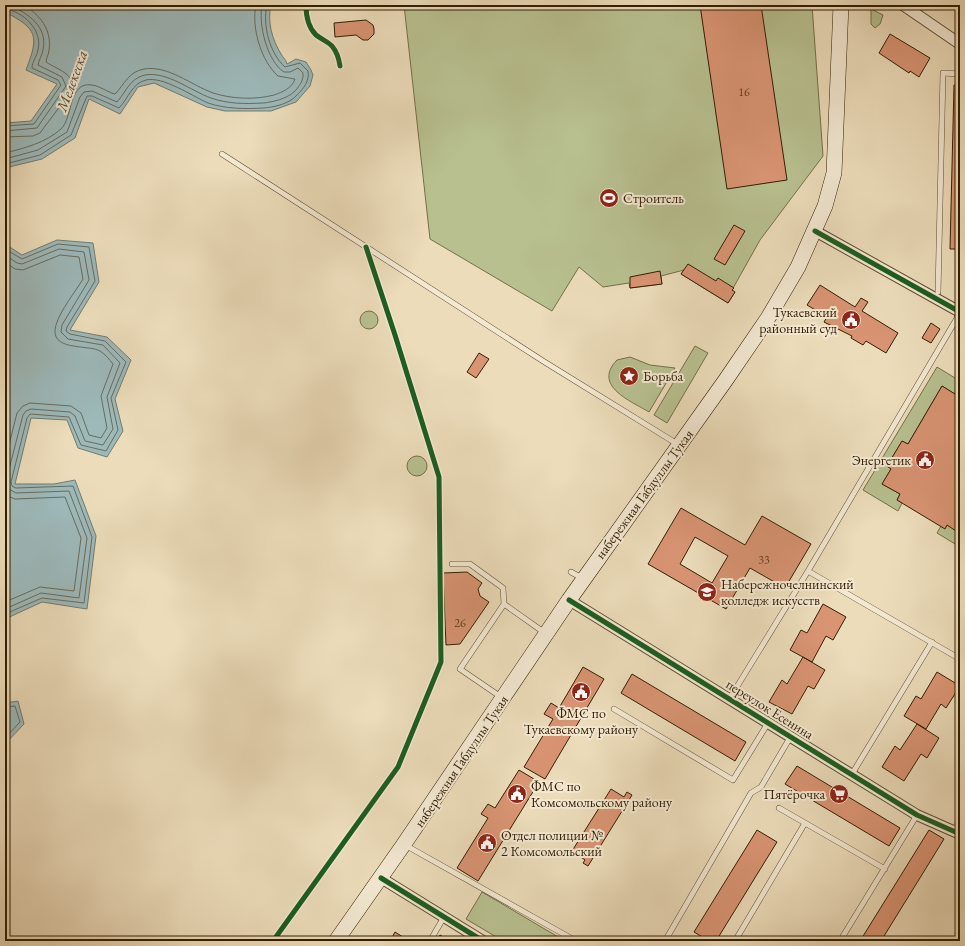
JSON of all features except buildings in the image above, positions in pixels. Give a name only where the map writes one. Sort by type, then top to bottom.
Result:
[{"type":"main road","name":"набережная Габдуллы Тукая","points":[[336,941],[381,878],[569,600],[577,576],[679,445],[768,318],[798,267],[825,206],[834,173],[841,5]]},
{"type":"street","points":[[903,5],[960,44]]},
{"type":"street","points":[[815,231],[960,313]]},
{"type":"street","name":"переулок Есенина","points":[[569,600],[730,698],[917,815],[957,832]]},
{"type":"street","points":[[381,878],[483,941]]},
{"type":"lane","points":[[938,292],[943,73],[960,74]]},
{"type":"lane","points":[[222,154],[433,290],[679,445]]},
{"type":"lane","points":[[730,698],[808,571],[960,313]]},
{"type":"lane","points":[[452,564],[470,564],[504,588],[504,604],[460,669],[502,698]]},
{"type":"lane","points":[[808,571],[960,659]]},
{"type":"lane","points":[[504,604],[546,633]]},
{"type":"lane","points":[[852,774],[932,642]]},
{"type":"lane","points":[[614,709],[733,780],[768,722]]},
{"type":"lane","points":[[665,941],[751,793],[761,787],[791,736]]},
{"type":"lane","points":[[779,808],[884,869]]},
{"type":"lane","points":[[840,941],[917,815]]},
{"type":"lane","points":[[957,832],[960,820]]},
{"type":"lane","points":[[735,941],[805,823]]},
{"type":"lane","points":[[404,844],[576,941]]},
{"type":"lane","points":[[430,941],[444,917]]},
{"type":"green space","name":"Строитель","points":[[404,5],[812,5],[823,156],[760,240],[732,290],[735,292],[728,303],[681,274],[684,270],[661,276],[662,284],[630,288],[629,283],[603,287],[579,267],[552,311],[430,239]]},
{"type":"green space","points":[[871,9],[883,15],[880,24],[875,28],[871,24]]},
{"type":"green space","points":[[365,311],[373,311],[378,316],[376,327],[373,329],[365,329],[360,324],[360,316]]},
{"type":"green space","points":[[695,346],[708,353],[667,423],[654,415]]},
{"type":"green space","points":[[630,357],[650,365],[675,368],[649,412],[624,398],[611,385],[609,378],[610,369],[617,360]]},
{"type":"green space","points":[[937,367],[960,381],[960,390],[958,389],[955,394],[942,386],[908,444],[902,441],[887,466],[891,469],[882,484],[900,494],[897,500],[902,503],[898,511],[863,490]]},
{"type":"green space","points":[[417,456],[424,459],[427,466],[424,473],[417,476],[410,473],[407,466],[410,459]]},
{"type":"green space","points":[[960,523],[960,547],[937,533],[941,526],[947,525],[956,530]]},
{"type":"green space","points":[[482,892],[565,941],[503,941],[466,919]]},
{"type":"water","name":"Мелекеска","points":[[5,5],[271,5],[271,30],[275,42],[287,64],[296,59],[306,62],[313,75],[310,86],[296,102],[271,111],[225,111],[207,107],[154,83],[138,87],[120,114],[89,99],[75,138],[42,159],[5,168],[5,123],[31,121],[57,84],[26,70],[33,49],[33,35],[24,23],[5,12]]},
{"type":"water","points":[[57,240],[93,243],[99,282],[70,330],[107,337],[131,360],[115,399],[123,431],[107,457],[78,448],[67,420],[31,418],[15,484],[54,484],[75,480],[96,536],[87,609],[42,602],[5,619],[5,244],[22,255]]},
{"type":"water","points":[[18,701],[24,724],[5,744],[5,703]]},
{"type":"cycle path","points":[[306,5],[309,25],[316,35],[332,46],[338,56],[340,66]]},
{"type":"cycle path","points":[[815,231],[960,312]]},
{"type":"cycle path","points":[[273,941],[398,767],[441,662],[439,477],[366,247]]},
{"type":"cycle path","points":[[569,600],[917,815],[960,834]]},
{"type":"cycle path","points":[[381,878],[483,941]]},
{"type":"place","name":"Строитель","points":[[609,198]]},
{"type":"place","name":"Тукаевский районный суд","points":[[851,320]]},
{"type":"place","name":"Борьба","points":[[629,376]]},
{"type":"place","name":"Энергетик","points":[[925,460]]},
{"type":"place","name":"Набережночелнинский колледж искусств","points":[[707,592]]},
{"type":"place","name":"ФМС по Тукаевскому району","points":[[581,692]]},
{"type":"place","name":"ФМС по Комсомольскому району","points":[[517,794]]},
{"type":"place","name":"Пятёрочка","points":[[839,794]]},
{"type":"place","name":"Отдел полиции № 2 Комсомольский","points":[[487,843]]}]
